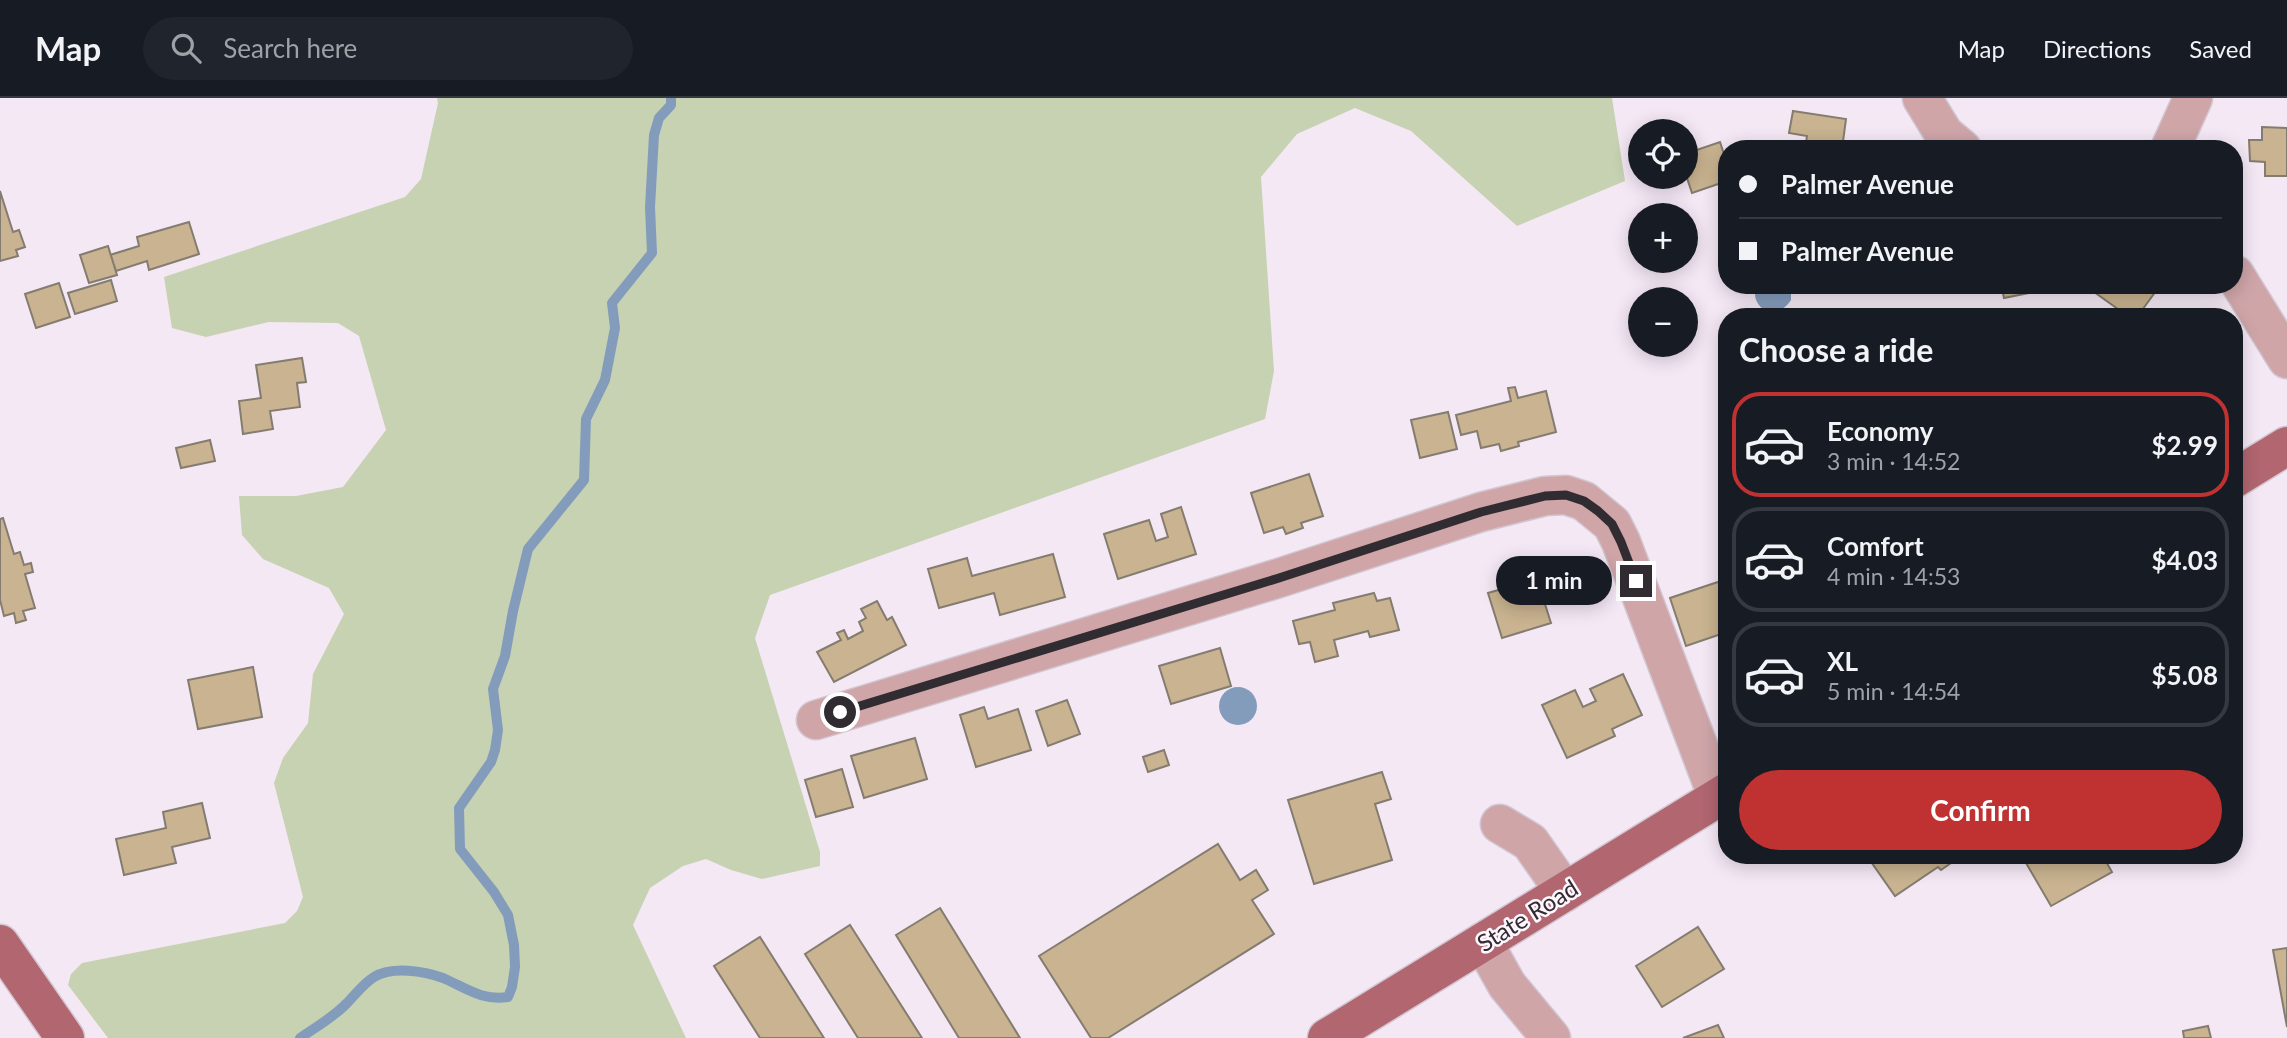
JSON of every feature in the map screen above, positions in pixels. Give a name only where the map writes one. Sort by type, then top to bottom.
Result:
[{"type":"main road","points":[[2243,473],[2287,446]]},
{"type":"main road","name":"State Road","points":[[1327,1038],[1718,798]]},
{"type":"main road","points":[[0,945],[65,1038]]},
{"type":"street","points":[[1922,98],[1944,134],[1951,140]]},
{"type":"street","points":[[2174,140],[2193,98]]},
{"type":"street","points":[[2243,288],[2287,359]]},
{"type":"street","points":[[816,720],[1279,578],[1481,512],[1545,496],[1566,495],[1584,501],[1612,524],[1718,783]]},
{"type":"street","points":[[1500,824],[1531,842],[1565,892]]},
{"type":"street","points":[[1483,942],[1507,985],[1551,1038]]},
{"type":"green space","points":[[437,98],[1612,98],[1625,181],[1517,226],[1411,131],[1355,108],[1297,134],[1261,177],[1274,371],[1265,419],[770,595],[755,638],[820,852],[820,866],[762,879],[706,859],[683,866],[650,888],[633,925],[686,1038],[108,1038],[68,985],[71,974],[82,963],[285,923],[297,911],[303,897],[274,783],[283,758],[308,723],[313,674],[344,614],[329,588],[263,559],[242,535],[239,496],[296,496],[343,487],[386,430],[359,336],[338,323],[269,322],[206,337],[172,328],[164,277],[405,197],[421,179]]},
{"type":"water","points":[[1755,294],[1791,294],[1791,300],[1783,308],[1762,308]]},
{"type":"water","points":[[1238,687],[1252,692],[1257,706],[1252,720],[1238,725],[1224,720],[1219,706],[1224,692]]},
{"type":"building","points":[[1793,111],[1846,119],[1843,140],[1806,140],[1807,136],[1789,133]]},
{"type":"building","points":[[2262,127],[2287,128],[2287,176],[2265,176],[2265,162],[2250,161],[2249,140],[2262,140]]},
{"type":"building","points":[[1718,143],[1718,184],[1692,193],[1691,189],[1698,189],[1698,150]]},
{"type":"building","points":[[0,191],[13,232],[19,230],[25,247],[16,250],[18,256],[0,261]]},
{"type":"building","points":[[189,222],[199,254],[149,270],[147,261],[116,271],[110,255],[139,246],[137,237]]},
{"type":"building","points":[[108,246],[117,275],[89,283],[80,255]]},
{"type":"building","points":[[111,280],[117,301],[75,314],[68,293]]},
{"type":"building","points":[[59,283],[70,317],[36,328],[25,294]]},
{"type":"building","points":[[2003,294],[2024,294],[2004,298]]},
{"type":"building","points":[[2097,294],[2154,294],[2144,308],[2116,308]]},
{"type":"building","points":[[302,358],[306,382],[297,383],[300,407],[270,411],[273,429],[243,434],[239,401],[261,398],[256,365]]},
{"type":"building","points":[[1515,387],[1518,398],[1546,391],[1556,432],[1518,442],[1519,446],[1501,451],[1499,444],[1481,448],[1477,431],[1461,435],[1456,415],[1511,401],[1508,388]]},
{"type":"building","points":[[1448,412],[1457,449],[1420,458],[1411,420]]},
{"type":"building","points":[[210,440],[215,461],[181,468],[176,448]]},
{"type":"building","points":[[1309,474],[1323,516],[1301,523],[1303,528],[1286,534],[1283,527],[1264,533],[1251,493]]},
{"type":"building","points":[[1181,507],[1196,554],[1118,579],[1104,534],[1149,520],[1156,541],[1168,537],[1161,514]]},
{"type":"building","points":[[3,518],[14,554],[20,552],[24,565],[31,563],[33,572],[25,574],[35,608],[23,611],[26,620],[16,623],[14,613],[4,616],[0,600],[0,519]]},
{"type":"building","points":[[1053,554],[1065,597],[1000,615],[994,593],[939,608],[928,569],[967,558],[972,576]]},
{"type":"building","points":[[1537,579],[1551,623],[1502,638],[1488,593]]},
{"type":"building","points":[[1718,582],[1718,635],[1686,646],[1670,598]]},
{"type":"building","points":[[1374,593],[1377,601],[1390,598],[1399,630],[1370,637],[1368,631],[1334,640],[1338,656],[1315,662],[1310,642],[1299,644],[1293,621],[1335,610],[1333,603]]},
{"type":"building","points":[[877,601],[887,620],[892,617],[906,645],[834,682],[817,652],[841,640],[837,633],[844,630],[848,639],[863,631],[859,622],[866,618],[861,609]]},
{"type":"building","points":[[1220,648],[1231,686],[1171,704],[1159,666]]},
{"type":"building","points":[[253,667],[262,717],[198,729],[188,680]]},
{"type":"building","points":[[1623,674],[1642,715],[1612,729],[1615,736],[1567,758],[1542,705],[1575,690],[1583,707],[1596,701],[1590,689]]},
{"type":"building","points":[[1067,700],[1080,734],[1048,746],[1036,711]]},
{"type":"building","points":[[984,707],[988,719],[1018,709],[1031,750],[976,767],[960,715]]},
{"type":"building","points":[[915,738],[927,779],[864,798],[851,756]]},
{"type":"building","points":[[1164,750],[1169,765],[1148,772],[1143,757]]},
{"type":"building","points":[[842,769],[853,807],[816,817],[805,780]]},
{"type":"building","points":[[1382,772],[1391,799],[1375,804],[1392,860],[1314,884],[1288,800]]},
{"type":"building","points":[[202,803],[210,838],[172,847],[176,863],[124,875],[116,839],[166,828],[163,812]]},
{"type":"building","points":[[1218,844],[1240,880],[1256,870],[1268,890],[1252,900],[1274,934],[1108,1038],[1091,1038],[1039,956]]},
{"type":"building","points":[[1873,864],[1950,864],[1941,870],[1938,867],[1895,896]]},
{"type":"building","points":[[2027,864],[2108,864],[2112,872],[2051,906]]},
{"type":"building","points":[[940,908],[1020,1038],[959,1038],[896,935]]},
{"type":"building","points":[[850,925],[922,1038],[858,1038],[805,954]]},
{"type":"building","points":[[1698,927],[1724,969],[1662,1007],[1636,966]]},
{"type":"building","points":[[760,937],[824,1038],[760,1038],[714,966]]},
{"type":"building","points":[[2287,948],[2287,1027],[2273,950]]},
{"type":"building","points":[[1718,1025],[1724,1038],[1683,1038]]},
{"type":"building","points":[[2208,1026],[2211,1038],[2184,1038],[2183,1031]]},
{"type":"waterway","points":[[300,1038],[325,1022],[363,986],[381,974],[408,971],[435,975],[474,993],[499,998],[508,997],[512,987],[514,945],[508,915],[494,892],[460,849],[459,808],[491,762],[495,750],[498,730],[493,689],[505,656],[528,549],[584,480],[586,419],[605,380],[615,328],[612,303],[652,253],[650,207],[654,135],[659,118],[671,105],[671,98]]},
{"type":"route","points":[[840,712],[1279,578],[1481,512],[1545,496],[1566,495],[1584,501],[1612,524],[1636,581]]}]
